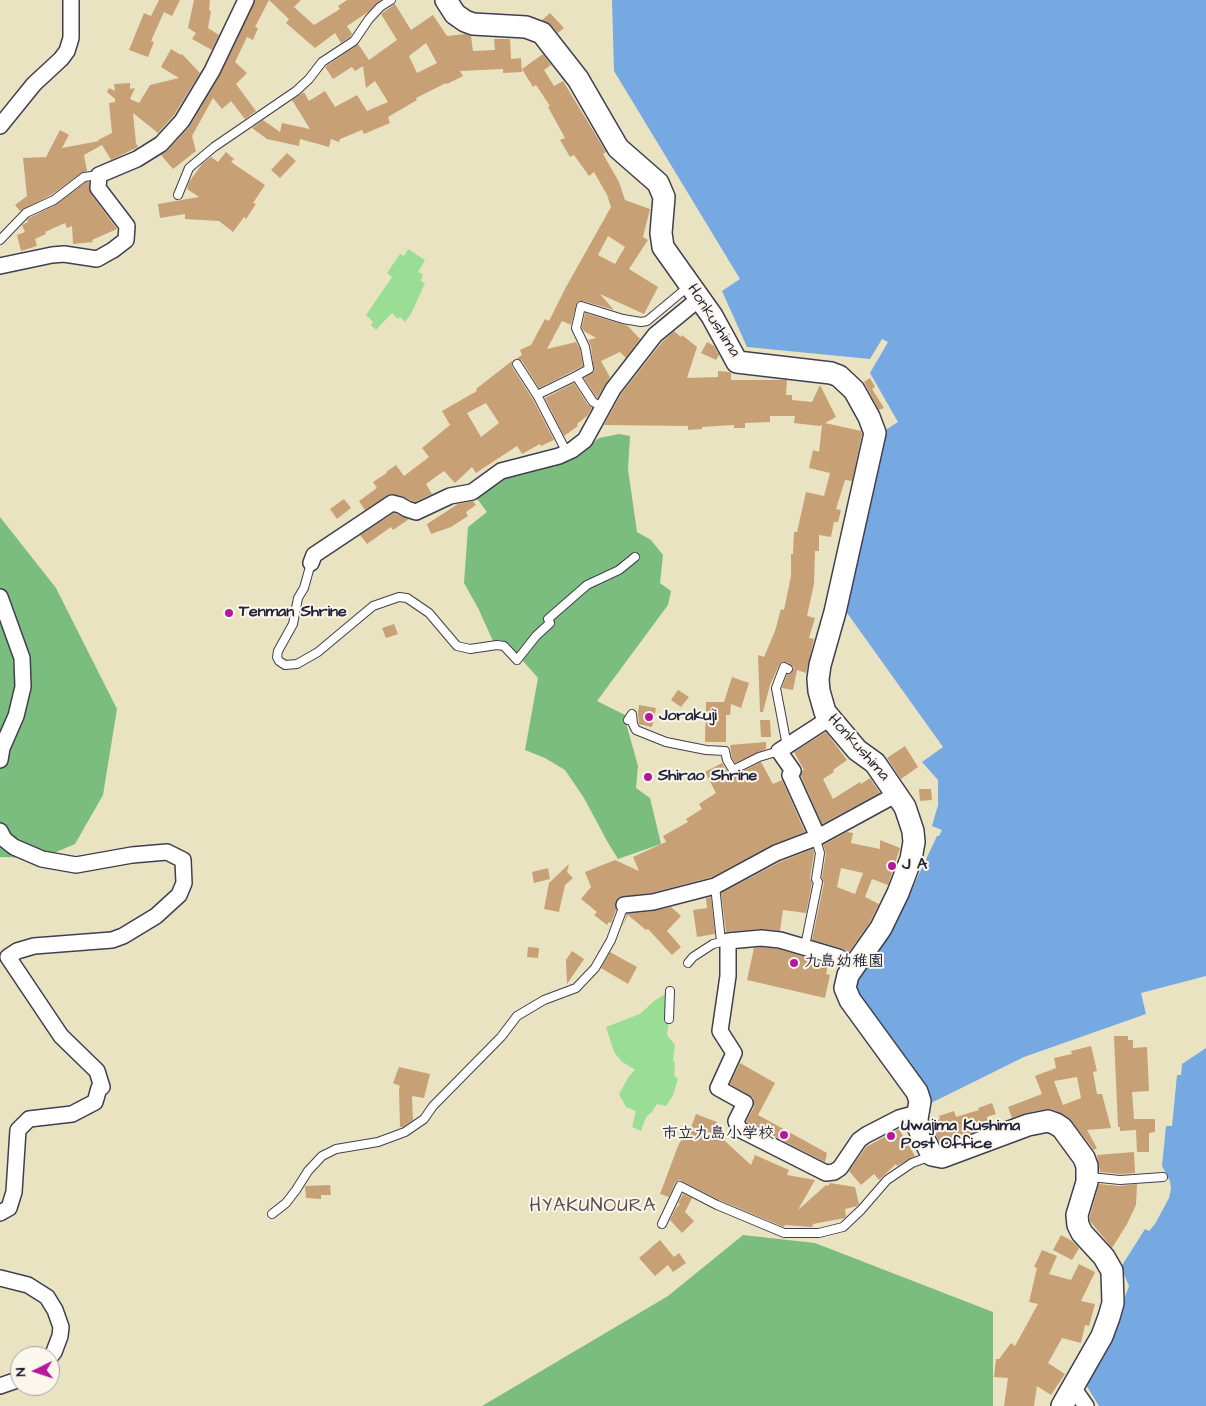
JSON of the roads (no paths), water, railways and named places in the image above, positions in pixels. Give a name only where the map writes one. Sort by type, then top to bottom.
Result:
[{"type":"main road","name":"Honkushima","points":[[446,0],[455,14],[473,24],[526,27],[542,33],[578,79],[618,148],[658,183],[664,197],[661,240],[667,253],[695,291],[737,362],[831,373],[839,376],[854,390],[869,417],[875,433],[835,612],[820,665],[819,691],[825,712],[858,750],[875,763],[905,807],[914,831],[911,859],[898,893],[881,928],[846,982],[846,994],[917,1092],[920,1100],[917,1113],[918,1126],[932,1155]]},
{"type":"main road","points":[[932,1155],[942,1157],[1028,1125],[1048,1121],[1062,1128],[1087,1166],[1086,1190],[1077,1215],[1078,1225],[1082,1233],[1104,1257],[1112,1271],[1112,1303],[1102,1336],[1062,1406]]},
{"type":"street","points":[[0,126],[34,84],[67,51],[71,38],[71,0]]},
{"type":"street","points":[[0,266],[64,254],[97,259],[126,240],[127,226],[98,188],[99,175],[137,159],[161,144],[182,121],[212,71],[246,0]]},
{"type":"street","points":[[311,563],[314,556],[392,503],[416,512],[450,496],[472,492],[501,471],[559,456],[572,450],[584,440],[613,389],[655,335],[695,291]]},
{"type":"street","points":[[0,597],[22,658],[22,687],[16,716],[2,748],[0,760]]},
{"type":"street","points":[[817,837],[790,775],[793,771],[783,748],[830,718]]},
{"type":"street","points":[[624,905],[652,902],[715,886],[776,853],[817,837],[897,794]]},
{"type":"street","points":[[0,831],[4,839],[14,847],[42,858],[76,865],[132,855],[168,852],[182,860],[184,883],[179,895],[156,916],[123,936],[112,940],[34,946],[18,951],[8,958],[62,1036],[97,1071],[102,1087],[95,1102],[72,1114],[29,1119],[18,1130],[14,1192],[9,1208],[0,1213]]},
{"type":"street","points":[[855,966],[838,957],[780,940],[761,938],[725,941],[728,976],[720,1031],[734,1053],[718,1088],[745,1103],[736,1121],[739,1129],[826,1173],[834,1172],[840,1168],[859,1140],[900,1118],[917,1113]]},
{"type":"street","points":[[0,1278],[28,1285],[47,1297],[55,1310],[61,1327],[56,1346]]},
{"type":"street","points":[[1072,1386],[1086,1406]]},
{"type":"lane","points":[[178,195],[189,168],[214,147],[296,91],[309,79],[322,62],[354,40],[374,13],[391,0]]},
{"type":"lane","points":[[0,240],[26,213],[54,200],[84,177],[99,175]]},
{"type":"lane","points":[[537,394],[589,369],[585,347],[576,328],[581,306],[623,320],[641,322],[647,321],[695,291]]},
{"type":"lane","points":[[517,364],[537,394],[565,449]]},
{"type":"lane","points":[[576,376],[593,402],[603,407]]},
{"type":"lane","points":[[311,563],[304,588],[298,598],[293,624],[278,651],[279,661],[285,665],[297,664],[318,652],[373,606],[399,597],[407,598],[429,613],[458,646],[470,649],[497,645],[504,646],[517,660],[536,636],[550,623],[548,620],[587,585],[619,570],[635,557]]},
{"type":"lane","points":[[628,720],[632,714],[636,730],[666,742],[706,750],[725,751],[727,760],[734,770],[759,757],[783,748],[776,688],[784,667],[788,669]]},
{"type":"lane","points":[[805,946],[818,882],[816,880],[820,853],[817,837]]},
{"type":"lane","points":[[688,963],[713,944],[725,941],[715,886]]},
{"type":"lane","points":[[272,1214],[286,1203],[308,1171],[322,1156],[336,1150],[378,1142],[405,1132],[424,1118],[433,1106],[501,1037],[517,1016],[544,1000],[576,988],[599,961],[611,940],[624,905]]},
{"type":"lane","points":[[669,1019],[670,991]]},
{"type":"lane","points":[[662,1224],[680,1186],[717,1205],[784,1233],[819,1233],[842,1227],[861,1210],[887,1180],[912,1163],[932,1155]]},
{"type":"lane","points":[[1088,1176],[1104,1180],[1163,1177]]},
{"type":"water","points":[[612,0],[1206,0],[1206,976],[1141,993],[1146,1014],[1024,1057],[931,1103],[852,996],[852,983],[902,910],[937,836],[939,836],[942,830],[932,826],[938,805],[938,780],[922,762],[943,747],[845,610],[881,433],[898,422],[870,373],[888,342],[882,339],[870,359],[747,347],[722,291],[740,279],[614,71]]},
{"type":"water","points":[[1206,1048],[1206,1406],[1099,1406],[1083,1380],[1119,1313],[1129,1286],[1121,1267],[1145,1229],[1149,1231],[1155,1224],[1169,1198],[1170,1181],[1162,1166],[1166,1126],[1172,1126],[1177,1075],[1181,1075],[1182,1064]]},
{"type":"place","name":"Tenman Shrine","points":[[229,613]]},
{"type":"place","name":"Jorakuji","points":[[649,717]]},
{"type":"place","name":"Shirao Shrine","points":[[648,777]]},
{"type":"place","name":"J A","points":[[892,866]]},
{"type":"place","name":"九島幼稚園","points":[[794,963]]},
{"type":"place","name":"市立九島小学校","points":[[784,1135]]},
{"type":"place","name":"Uwajima Kushima Post Office","points":[[891,1136]]},
{"type":"district","name":"HYAKUNOURA","points":[[593,1207]]}]
